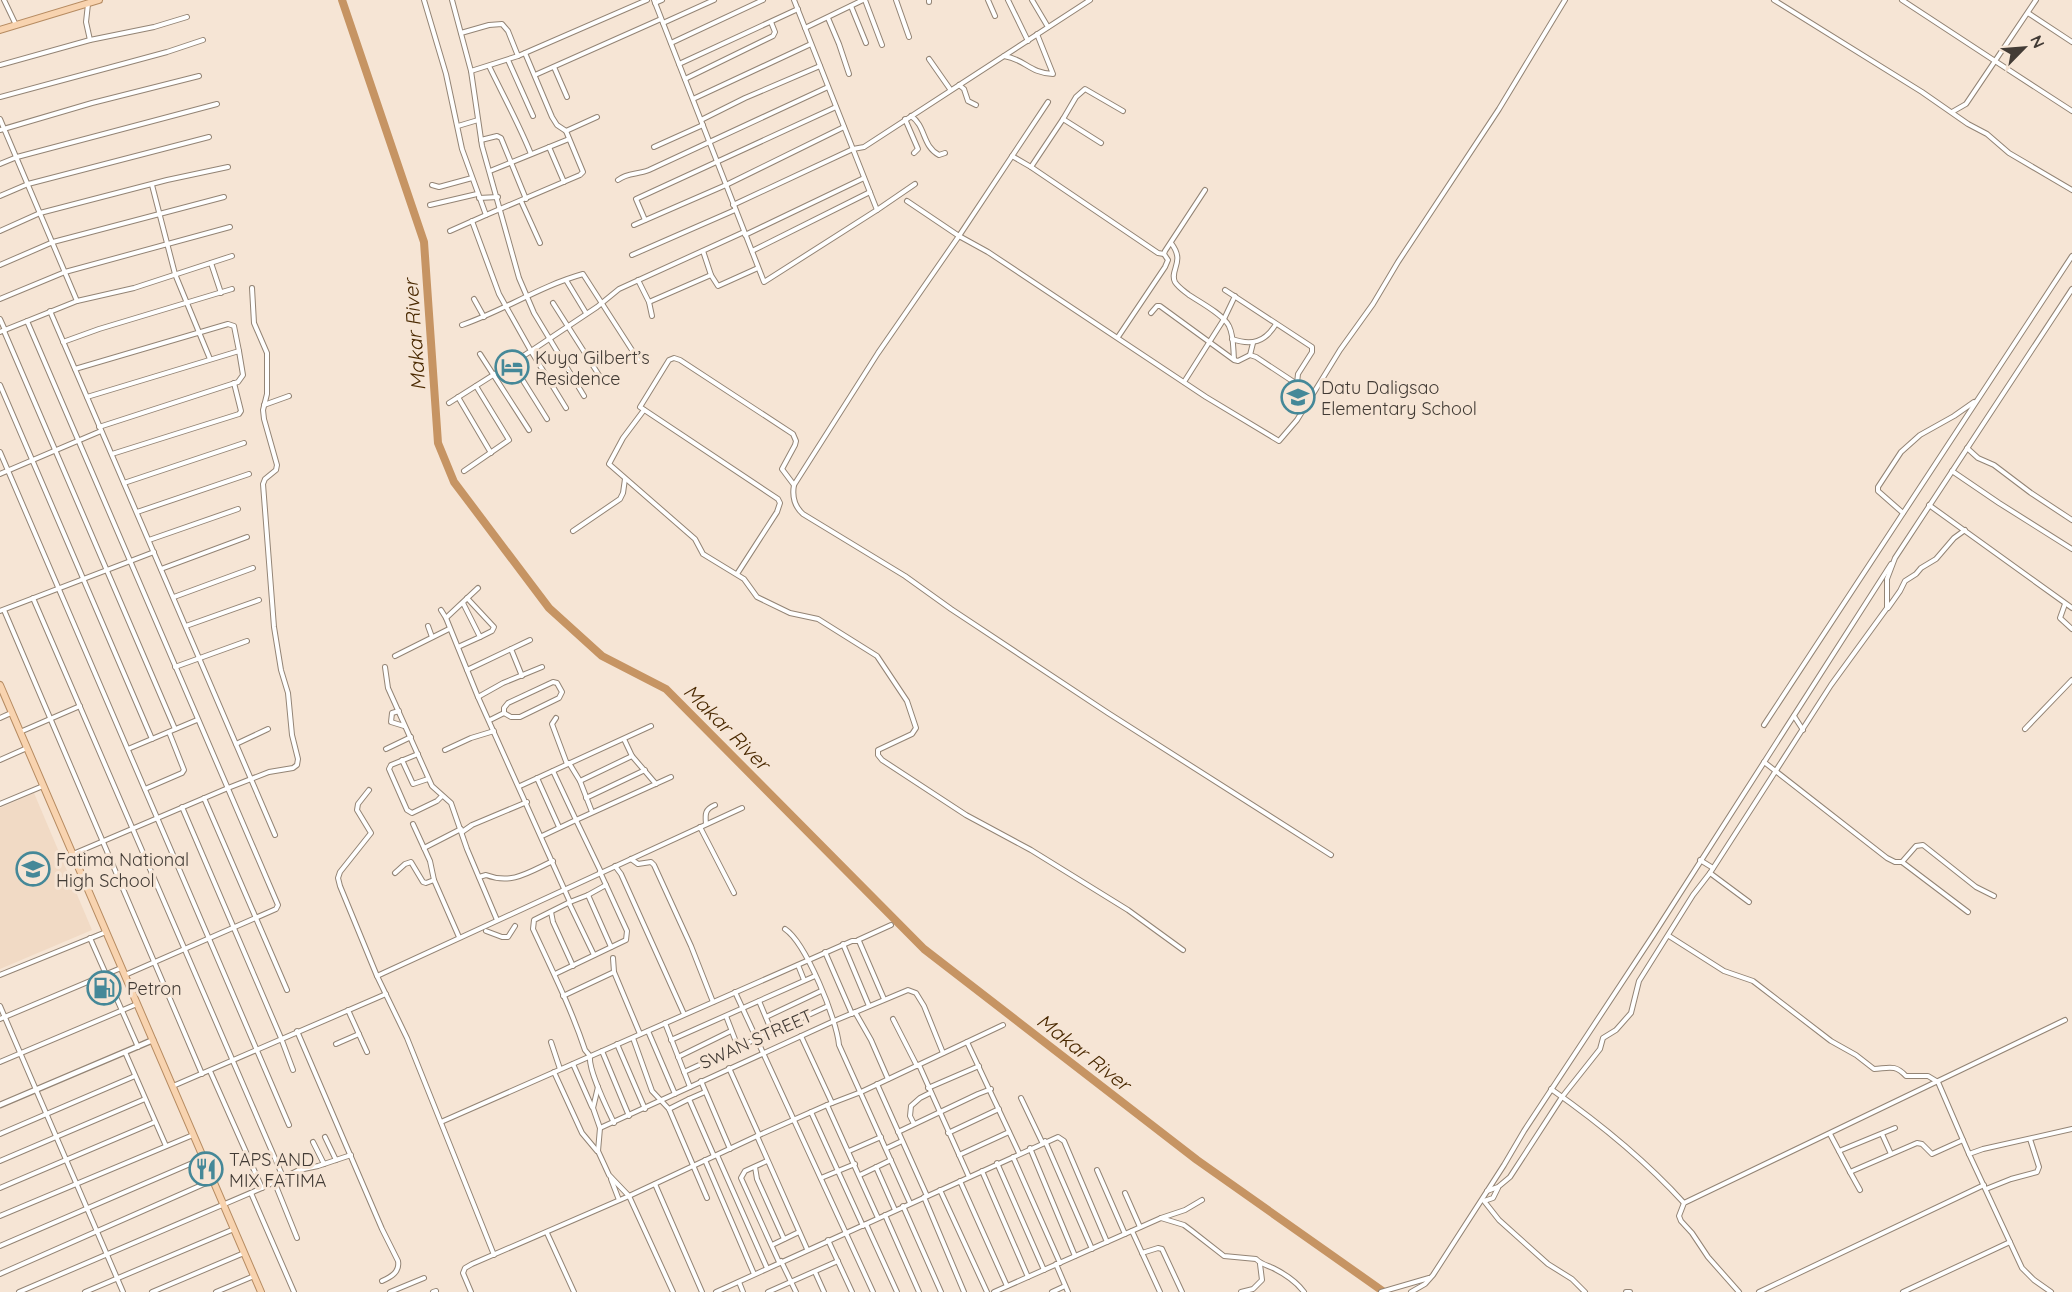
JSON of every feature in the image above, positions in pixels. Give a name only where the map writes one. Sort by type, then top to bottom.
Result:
[{"type":"main road","points":[[0,30],[99,0]]},
{"type":"main road","points":[[0,685],[261,1292]]},
{"type":"street","points":[[4,0],[16,25]]},
{"type":"street","points":[[424,0],[446,74],[462,148],[486,215]]},
{"type":"street","points":[[452,0],[471,71],[481,140],[519,278],[549,339],[584,396]]},
{"type":"street","points":[[471,71],[518,56],[647,0]]},
{"type":"street","points":[[662,0],[655,2],[764,282],[915,184]]},
{"type":"street","points":[[535,75],[714,0]]},
{"type":"street","points":[[671,43],[763,0]]},
{"type":"street","points":[[794,0],[877,210]]},
{"type":"street","points":[[805,28],[864,0],[882,45]]},
{"type":"street","points":[[896,0],[909,37]]},
{"type":"street","points":[[988,0],[994,16]]},
{"type":"street","points":[[1008,0],[1028,40]]},
{"type":"street","points":[[1032,0],[1048,27]]},
{"type":"street","points":[[632,255],[853,149],[864,147],[1090,0]]},
{"type":"street","points":[[907,201],[1184,382],[1279,441],[1293,425],[1499,109],[1565,0]]},
{"type":"street","points":[[1774,0],[1987,134],[2009,153],[2072,190]]},
{"type":"street","points":[[1902,0],[2072,111]]},
{"type":"street","points":[[1952,112],[1966,104],[2036,0]]},
{"type":"street","points":[[88,4],[86,22],[90,40]]},
{"type":"street","points":[[851,6],[866,43]]},
{"type":"street","points":[[679,64],[798,9]]},
{"type":"street","points":[[2028,13],[2072,42]]},
{"type":"street","points":[[0,65],[90,40],[154,27],[187,17]]},
{"type":"street","points":[[828,18],[849,75]]},
{"type":"street","points":[[685,79],[773,36],[775,32],[771,22]]},
{"type":"street","points":[[461,33],[489,25],[502,24],[508,31],[518,56]]},
{"type":"street","points":[[1003,56],[1016,58],[1035,72],[1053,74],[1037,34]]},
{"type":"street","points":[[0,97],[203,39]]},
{"type":"street","points":[[693,99],[811,44]]},
{"type":"street","points":[[450,231],[580,175],[582,172],[566,131],[554,121],[525,53]]},
{"type":"street","points":[[929,58],[951,89]]},
{"type":"street","points":[[508,60],[533,116]]},
{"type":"street","points":[[489,66],[531,154]]},
{"type":"street","points":[[701,120],[819,66]]},
{"type":"street","points":[[554,67],[567,97]]},
{"type":"street","points":[[2,129],[102,100],[199,76]]},
{"type":"street","points":[[958,84],[963,88],[968,101],[976,105]]},
{"type":"street","points":[[618,180],[627,174],[648,171],[828,87]]},
{"type":"street","points":[[1031,167],[1076,97],[1085,88],[1123,111]]},
{"type":"street","points":[[794,485],[878,353],[1048,102]]},
{"type":"street","points":[[0,164],[17,157],[217,104]]},
{"type":"street","points":[[645,220],[636,199],[836,107]]},
{"type":"street","points":[[911,116],[919,122],[925,141],[932,150],[939,155],[945,153]]},
{"type":"street","points":[[566,131],[597,117]]},
{"type":"street","points":[[0,119],[2,129],[17,157],[76,301]]},
{"type":"street","points":[[905,119],[918,149],[914,153]]},
{"type":"street","points":[[1063,119],[1101,143]]},
{"type":"street","points":[[458,126],[478,120]]},
{"type":"street","points":[[654,147],[703,125]]},
{"type":"street","points":[[634,225],[726,185],[844,127]]},
{"type":"street","points":[[481,140],[500,136],[540,243]]},
{"type":"street","points":[[0,196],[28,184],[209,137]]},
{"type":"street","points":[[490,171],[569,139]]},
{"type":"street","points":[[549,147],[564,182]]},
{"type":"street","points":[[1012,156],[1158,253],[1164,254],[1168,260],[1166,267],[1118,337]]},
{"type":"street","points":[[0,231],[40,213],[228,167]]},
{"type":"street","points":[[432,185],[439,187],[472,178]]},
{"type":"street","points":[[448,402],[531,351],[616,291],[864,178]]},
{"type":"street","points":[[152,185],[175,274],[210,359]]},
{"type":"street","points":[[1164,254],[1205,190]]},
{"type":"street","points":[[752,251],[870,192]]},
{"type":"street","points":[[430,205],[478,196],[498,197]]},
{"type":"street","points":[[0,265],[53,242],[224,197]]},
{"type":"street","points":[[472,221],[504,306],[566,408]]},
{"type":"street","points":[[0,299],[65,272],[230,227]]},
{"type":"street","points":[[1171,243],[1178,255],[1175,282],[1224,320],[1231,329],[1234,360]]},
{"type":"street","points":[[703,251],[711,275],[718,286],[758,268]]},
{"type":"street","points":[[3,331],[76,301],[117,292],[232,256]]},
{"type":"street","points":[[1764,725],[2072,256]]},
{"type":"street","points":[[211,263],[221,293]]},
{"type":"street","points":[[462,326],[526,295],[584,274],[639,361]]},
{"type":"street","points":[[649,302],[711,275]]},
{"type":"street","points":[[566,280],[585,314]]},
{"type":"street","points":[[638,280],[649,302],[652,316]]},
{"type":"street","points":[[73,854],[228,788],[269,772],[293,768],[297,765],[288,693],[281,670],[274,623],[273,587],[263,484],[265,479],[276,470],[277,465],[264,419],[267,394],[267,353],[254,323],[252,288]]},
{"type":"street","points":[[63,342],[232,289]]},
{"type":"street","points":[[1411,1292],[1425,1284],[1430,1278],[1483,1200],[1486,1191],[1551,1089],[1654,934],[1929,505],[2072,289]]},
{"type":"street","points":[[1225,290],[1313,348],[1298,374],[1297,383]]},
{"type":"street","points":[[1184,382],[1224,320],[1235,296]]},
{"type":"street","points":[[474,299],[484,317]]},
{"type":"street","points":[[553,303],[604,383]]},
{"type":"street","points":[[1151,313],[1157,306],[1160,306],[1234,360],[1238,361],[1250,355],[1262,360],[1312,394]]},
{"type":"street","points":[[50,311],[275,835]]},
{"type":"street","points":[[0,319],[3,331],[175,729]]},
{"type":"street","points":[[2,1018],[106,975],[155,962],[276,909],[277,902],[27,321]]},
{"type":"street","points":[[0,474],[78,441],[100,429],[234,383],[243,375],[234,326],[231,324],[75,369]]},
{"type":"street","points":[[1232,339],[1253,343],[1265,338],[1276,324]]},
{"type":"street","points":[[1250,355],[1253,343]]},
{"type":"street","points":[[87,397],[239,351]]},
{"type":"street","points":[[480,354],[529,430]]},
{"type":"street","points":[[737,574],[780,504],[779,501],[640,407],[669,360],[676,358],[793,434],[795,445],[782,469],[794,485],[795,504],[803,514],[905,576],[1099,707],[1331,855]]},
{"type":"street","points":[[512,363],[547,419]]},
{"type":"street","points":[[112,454],[239,414],[241,411],[234,383]]},
{"type":"street","points":[[0,385],[152,739]]},
{"type":"street","points":[[464,471],[509,439],[476,386]]},
{"type":"street","points":[[264,405],[289,396]]},
{"type":"street","points":[[458,397],[491,453]]},
{"type":"street","points":[[1903,513],[1878,491],[1878,487],[1901,452],[1920,435],[1977,400]]},
{"type":"street","points":[[644,410],[623,438],[609,464],[695,539],[703,554],[747,582],[757,597],[790,613],[818,619],[877,656],[907,701],[916,728],[912,734],[879,750],[878,755],[882,760],[966,815],[1031,850],[1128,910],[1183,950]]},
{"type":"street","points":[[124,483],[244,443]]},
{"type":"street","points":[[1967,448],[1978,458],[1994,465],[2031,494],[2072,520]]},
{"type":"street","points":[[0,452],[289,1125]]},
{"type":"street","points":[[1952,471],[2072,549]]},
{"type":"street","points":[[137,512],[249,474]]},
{"type":"street","points":[[573,531],[620,499],[626,479]]},
{"type":"street","points":[[1929,505],[2072,608]]},
{"type":"street","points":[[148,540],[238,509]]},
{"type":"street","points":[[1486,1191],[1498,1187],[1510,1177],[1562,1097],[1600,1049],[1605,1036],[1616,1030],[1631,1013],[1636,986],[1693,895],[1710,873],[1831,685],[1898,594],[1905,581],[1934,561],[1954,538],[1965,530]]},
{"type":"street","points":[[161,569],[247,537]]},
{"type":"street","points":[[154,552],[2,610],[202,1074]]},
{"type":"street","points":[[1887,608],[1887,579],[1895,558]]},
{"type":"street","points":[[174,597],[254,568]]},
{"type":"street","points":[[446,618],[478,588]]},
{"type":"street","points":[[33,598],[283,1177]]},
{"type":"street","points":[[458,647],[492,631],[494,627],[467,598]]},
{"type":"street","points":[[186,626],[259,600]]},
{"type":"street","points":[[463,603],[480,637]]},
{"type":"street","points":[[2065,604],[2060,618],[2072,629]]},
{"type":"street","points":[[441,610],[594,956]]},
{"type":"street","points":[[428,626],[432,637]]},
{"type":"street","points":[[395,656],[449,629]]},
{"type":"street","points":[[467,670],[530,640]]},
{"type":"street","points":[[175,667],[247,641]]},
{"type":"street","points":[[511,650],[522,676]]},
{"type":"street","points":[[386,667],[387,684],[428,779],[434,789],[451,803],[497,920]]},
{"type":"street","points":[[478,697],[542,667]]},
{"type":"street","points":[[2025,729],[2072,680]]},
{"type":"street","points":[[556,682],[562,692],[559,698],[520,717],[511,717],[504,713],[504,708],[508,704],[552,683],[556,682]]},
{"type":"street","points":[[20,732],[80,706]]},
{"type":"street","points":[[399,711],[392,713],[391,722],[405,726]]},
{"type":"street","points":[[0,718],[12,712]]},
{"type":"street","points":[[490,720],[504,713]]},
{"type":"street","points":[[1794,716],[1803,730]]},
{"type":"street","points":[[556,718],[552,724],[568,764],[580,782],[592,812]]},
{"type":"street","points":[[128,749],[197,720]]},
{"type":"street","points":[[520,786],[651,726]]},
{"type":"street","points":[[236,744],[268,729]]},
{"type":"street","points":[[445,750],[494,731]]},
{"type":"street","points":[[145,789],[182,773],[184,770],[169,732]]},
{"type":"street","points":[[386,749],[411,737]]},
{"type":"street","points":[[624,739],[632,756],[656,784]]},
{"type":"street","points":[[0,760],[27,748]]},
{"type":"street","points":[[418,754],[391,765],[388,769],[408,812],[415,812],[442,796]]},
{"type":"street","points":[[580,782],[632,756]]},
{"type":"street","points":[[402,760],[413,784],[428,779]]},
{"type":"street","points":[[1764,762],[1887,858],[1902,862],[1968,912]]},
{"type":"street","points":[[586,798],[645,770]]},
{"type":"street","points":[[553,771],[627,934],[626,940],[555,974]]},
{"type":"street","points":[[542,836],[671,777]]},
{"type":"street","points":[[537,778],[559,827]]},
{"type":"street","points":[[0,804],[44,785]]},
{"type":"street","points":[[369,790],[358,804],[357,810],[371,833],[338,878],[377,976],[407,1038],[494,1255]]},
{"type":"street","points":[[204,798],[287,990]]},
{"type":"street","points":[[424,848],[526,802]]},
{"type":"street","points":[[706,824],[705,812],[715,805]]},
{"type":"street","points":[[182,807],[293,1070]]},
{"type":"street","points":[[377,976],[742,808]]},
{"type":"street","points":[[413,824],[459,937]]},
{"type":"street","points":[[700,827],[734,893]]},
{"type":"street","points":[[1902,862],[1916,846],[1923,846],[1977,887],[1994,896]]},
{"type":"street","points":[[652,850],[651,862],[691,946],[713,1002]]},
{"type":"street","points":[[632,859],[640,864],[651,862]]},
{"type":"street","points":[[1700,860],[1713,868]]},
{"type":"street","points":[[479,877],[486,874],[498,879],[518,877],[553,861]]},
{"type":"street","points":[[395,873],[411,862],[423,882],[434,880]]},
{"type":"street","points":[[615,866],[624,881],[684,1014]]},
{"type":"street","points":[[1710,873],[1749,902]]},
{"type":"street","points":[[606,885],[538,917],[533,923],[533,929],[555,974],[585,1050],[590,1056],[590,1065],[614,1123]]},
{"type":"street","points":[[588,895],[611,947]]},
{"type":"street","points":[[551,912],[553,922],[573,966]]},
{"type":"street","points":[[441,1122],[843,944],[858,940],[891,925]]},
{"type":"street","points":[[486,931],[508,937],[515,926]]},
{"type":"street","points":[[785,929],[795,938],[809,960],[834,1021],[839,1046],[910,1203]]},
{"type":"street","points":[[0,975],[106,931]]},
{"type":"street","points":[[1669,936],[1724,971],[1753,981],[1832,1041],[1874,1069],[1898,1068],[1906,1076],[1928,1076],[1938,1082],[2025,1272],[2051,1292]]},
{"type":"street","points":[[90,938],[138,1047]]},
{"type":"street","points":[[858,940],[884,999]]},
{"type":"street","points":[[843,944],[869,1006]]},
{"type":"street","points":[[825,952],[853,1013],[871,1040],[888,1079]]},
{"type":"street","points":[[613,958],[614,972],[640,1035]]},
{"type":"street","points":[[798,965],[804,980]]},
{"type":"street","points":[[563,996],[614,972]]},
{"type":"street","points":[[672,1040],[815,976]]},
{"type":"street","points":[[600,1128],[663,1101],[762,1053],[908,990],[916,993],[924,1006],[943,1053]]},
{"type":"street","points":[[766,1017],[821,991]]},
{"type":"street","points":[[735,992],[873,1292]]},
{"type":"street","points":[[173,1086],[386,994]]},
{"type":"street","points":[[759,1001],[772,1032]]},
{"type":"street","points":[[0,1062],[138,1004]]},
{"type":"street","points":[[0,1006],[2,1018],[20,1053],[123,1292]]},
{"type":"street","name":"SWAN STREET","points":[[684,1072],[828,1006]]},
{"type":"street","points":[[348,1010],[367,1052]]},
{"type":"street","points":[[726,1016],[738,1047]]},
{"type":"street","points":[[893,1019],[918,1066],[969,1177]]},
{"type":"street","points":[[1739,1292],[1708,1257],[1681,1221],[1679,1216],[1684,1203],[2065,1020]]},
{"type":"street","points":[[665,1023],[690,1087]]},
{"type":"street","points":[[471,1292],[464,1276],[465,1268],[655,1185],[794,1119],[861,1092],[1003,1026]]},
{"type":"street","points":[[297,1031],[399,1264],[394,1274],[382,1281]]},
{"type":"street","points":[[648,1031],[675,1094]]},
{"type":"street","points":[[678,1057],[731,1032]]},
{"type":"street","points":[[336,1044],[358,1034]]},
{"type":"street","points":[[801,1036],[878,1218]]},
{"type":"street","points":[[633,1038],[652,1091],[669,1108],[707,1198]]},
{"type":"street","points":[[0,1105],[153,1040]]},
{"type":"street","points":[[551,1042],[557,1071],[582,1133],[598,1151],[619,1200]]},
{"type":"street","points":[[967,1042],[1019,1153]]},
{"type":"street","points":[[617,1044],[645,1109]]},
{"type":"street","points":[[602,1051],[629,1116]]},
{"type":"street","points":[[125,1052],[166,1146]]},
{"type":"street","points":[[573,1064],[600,1128],[598,1151]]},
{"type":"street","points":[[928,1088],[979,1066]]},
{"type":"street","points":[[729,1068],[807,1250]]},
{"type":"street","points":[[210,1070],[262,1188]]},
{"type":"street","points":[[0,1134],[135,1076]]},
{"type":"street","points":[[701,1081],[730,1149]]},
{"type":"street","points":[[877,1084],[964,1292]]},
{"type":"street","points":[[593,1108],[598,1085]]},
{"type":"street","points":[[846,1089],[847,1097]]},
{"type":"street","points":[[898,1132],[990,1089]]},
{"type":"street","points":[[1551,1089],[1647,1165],[1684,1203]]},
{"type":"street","points":[[669,1108],[705,1092]]},
{"type":"street","points":[[914,1124],[909,1113],[910,1106],[930,1093]]},
{"type":"street","points":[[1021,1098],[1044,1142],[1092,1249]]},
{"type":"street","points":[[0,1161],[145,1099]]},
{"type":"street","points":[[689,1099],[767,1268]]},
{"type":"street","points":[[948,1133],[999,1109]]},
{"type":"street","points":[[812,1112],[897,1292]]},
{"type":"street","points":[[0,1188],[155,1122]]},
{"type":"street","points":[[1839,1151],[1895,1128]]},
{"type":"street","points":[[1969,1154],[2072,1129]]},
{"type":"street","points":[[959,1155],[1010,1132]]},
{"type":"street","points":[[0,1216],[194,1134]]},
{"type":"street","points":[[1830,1134],[1860,1190]]},
{"type":"street","points":[[1881,1134],[1891,1154]]},
{"type":"street","points":[[325,1137],[336,1160]]},
{"type":"street","points":[[849,1151],[881,1137]]},
{"type":"street","points":[[716,1292],[1058,1137],[1064,1141],[1107,1242]]},
{"type":"street","points":[[1759,1292],[1985,1187],[2037,1172],[2039,1167],[2030,1139]]},
{"type":"street","points":[[1850,1172],[1921,1143],[1930,1154],[1934,1154],[1964,1140]]},
{"type":"street","points":[[887,1148],[902,1141]]},
{"type":"street","points":[[313,1142],[324,1164]]},
{"type":"street","points":[[1030,1148],[1076,1256]]},
{"type":"street","points":[[19,1292],[251,1193],[299,1170],[351,1155]]},
{"type":"street","points":[[1012,1156],[1068,1292]]},
{"type":"street","points":[[0,1246],[204,1158]]},
{"type":"street","points":[[705,1160],[753,1274]]},
{"type":"street","points":[[860,1175],[891,1160]]},
{"type":"street","points":[[767,1161],[742,1173],[741,1178],[796,1292]]},
{"type":"street","points":[[997,1163],[1044,1270]]},
{"type":"street","points":[[821,1178],[855,1164]]},
{"type":"street","points":[[755,1167],[784,1239]]},
{"type":"street","points":[[876,1167],[895,1210]]},
{"type":"street","points":[[1096,1170],[1125,1234]]},
{"type":"street","points":[[982,1171],[1028,1277]]},
{"type":"street","points":[[611,1178],[630,1196],[673,1292]]},
{"type":"street","points":[[0,1274],[214,1180]]},
{"type":"street","points":[[274,1181],[297,1238]]},
{"type":"street","points":[[960,1181],[1007,1286]]},
{"type":"street","points":[[655,1185],[702,1292]]},
{"type":"street","points":[[1483,1200],[1493,1198],[1498,1187]]},
{"type":"street","points":[[940,1190],[987,1292]]},
{"type":"street","points":[[251,1193],[294,1292]]},
{"type":"street","points":[[1125,1193],[1140,1227]]},
{"type":"street","points":[[994,1292],[1140,1227],[1185,1210],[1202,1200]]},
{"type":"street","points":[[1483,1200],[1499,1220],[1585,1292]]},
{"type":"street","points":[[903,1206],[941,1292]]},
{"type":"street","points":[[885,1215],[919,1292]]},
{"type":"street","points":[[1161,1218],[1184,1226],[1224,1256],[1253,1258],[1260,1264],[1289,1277],[1304,1292]]},
{"type":"street","points":[[85,1292],[234,1229]]},
{"type":"street","points":[[1132,1231],[1160,1292]]},
{"type":"street","points":[[772,1245],[799,1232]]},
{"type":"street","points":[[546,1233],[574,1292]]},
{"type":"street","points":[[828,1240],[852,1292]]},
{"type":"street","points":[[1903,1292],[2010,1242]]},
{"type":"street","points":[[1142,1253],[1162,1249],[1182,1292]]},
{"type":"street","points":[[152,1292],[245,1252]]},
{"type":"street","points":[[771,1291],[838,1261]]},
{"type":"street","points":[[1241,1292],[1253,1288],[1262,1280],[1260,1264]]},
{"type":"street","points":[[815,1272],[824,1292]]},
{"type":"street","points":[[216,1292],[255,1275]]},
{"type":"street","points":[[390,1292],[424,1278]]},
{"type":"street","points":[[1381,1292],[1430,1278]]},
{"type":"street","points":[[739,1281],[743,1292]]},
{"type":"street","points":[[1052,1292],[1065,1286]]},
{"type":"shaded area","name":"Fatima National High School","points":[[34,793],[92,930],[0,969],[0,808]]},
{"type":"waterway","name":"Makar River","points":[[342,0],[424,242],[438,443],[454,482],[549,608],[602,656],[666,689],[924,949],[1197,1160],[1384,1292]]},
{"type":"place","name":"Kuya Gilbert’s Residence","points":[[512,367]]},
{"type":"place","name":"Datu Daligsao Elementary School","points":[[1298,397]]},
{"type":"place","name":"Fatima National High School","points":[[33,869]]},
{"type":"place","name":"Petron","points":[[104,988]]},
{"type":"place","name":"TAPS AND MIX FATIMA","points":[[206,1169]]}]
